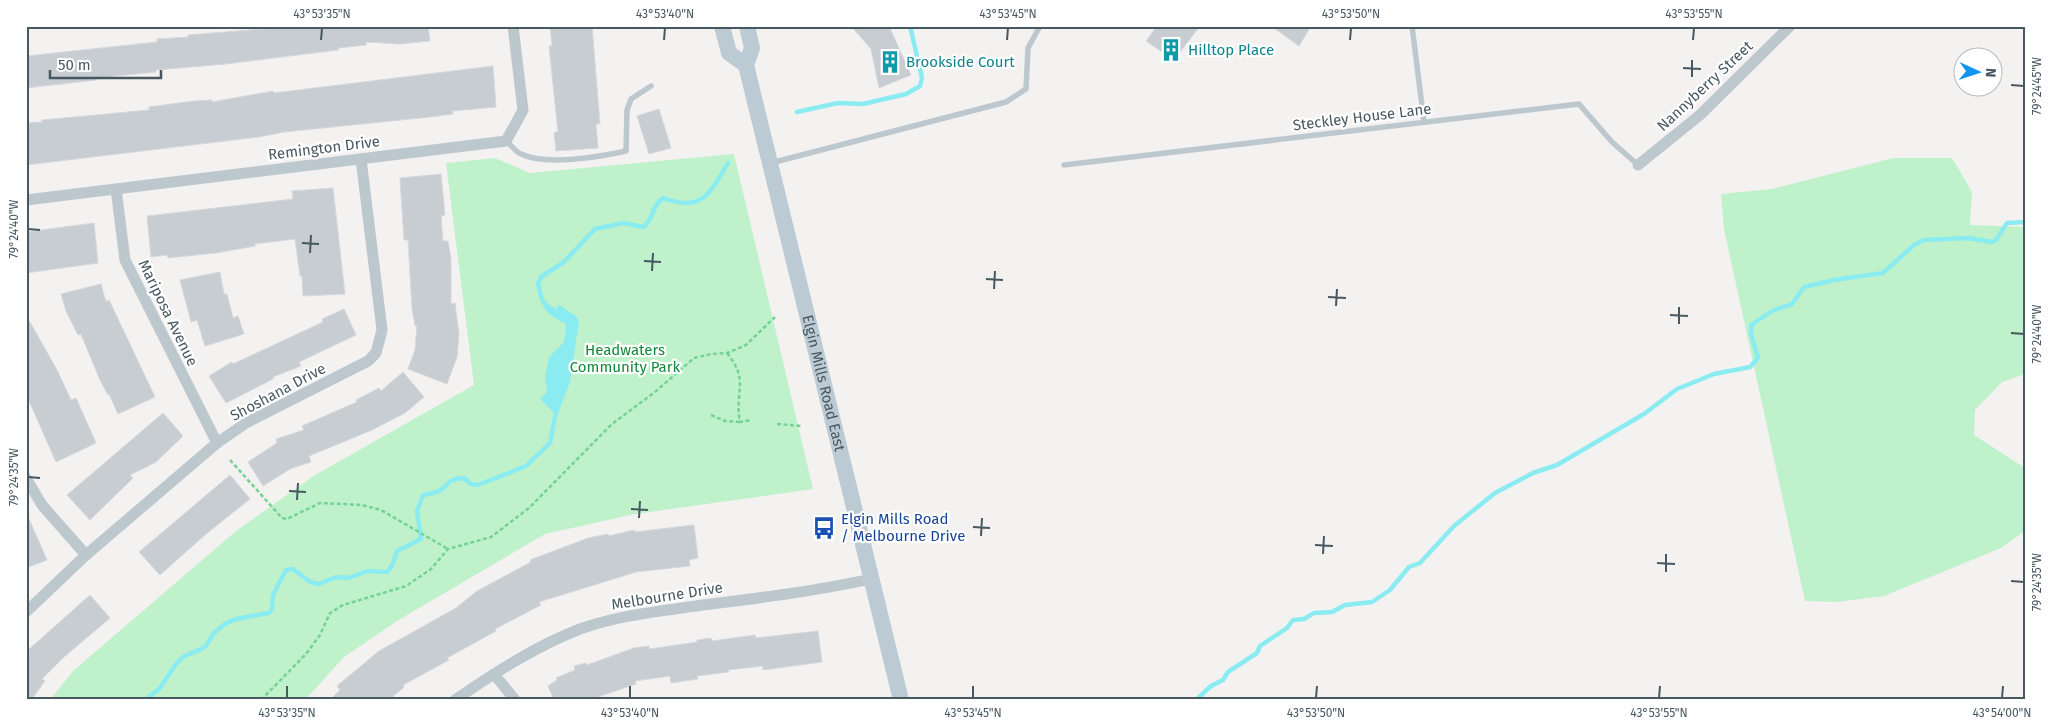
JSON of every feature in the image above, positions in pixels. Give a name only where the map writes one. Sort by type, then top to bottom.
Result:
[{"type":"main road","points":[[722,26],[729,53],[746,66]]},
{"type":"main road","name":"Elgin Mills Road East","points":[[747,26],[752,48],[746,66],[901,700]]},
{"type":"street","points":[[506,141],[523,110],[513,26]]},
{"type":"street","name":"Nannyberry Street","points":[[1638,165],[1700,115],[1790,26]]},
{"type":"street","name":"Remington Drive","points":[[26,200],[506,141]]},
{"type":"street","name":"Shoshana Drive","points":[[26,612],[86,555],[217,443],[246,424],[368,362],[376,353],[382,330],[361,158]]},
{"type":"street","name":"Mariposa Avenue","points":[[116,190],[126,260],[217,443]]},
{"type":"street","points":[[26,478],[42,505],[86,555]]},
{"type":"street","name":"Melbourne Drive","points":[[455,700],[494,674],[565,636],[626,616],[789,594],[871,579]]},
{"type":"street","points":[[494,674],[515,700]]},
{"type":"lane","points":[[769,163],[1006,102],[1026,89],[1028,48],[1040,26]]},
{"type":"lane","points":[[1412,26],[1424,122]]},
{"type":"lane","points":[[506,141],[520,154],[542,159],[600,156],[626,151],[627,110],[631,99],[651,86]]},
{"type":"lane","name":"Steckley House Lane","points":[[1064,165],[1579,104],[1612,142],[1638,165]]},
{"type":"path","points":[[261,700],[306,654],[320,635],[330,613],[343,605],[406,586],[431,569],[448,549],[491,537],[529,508],[612,424],[655,392],[694,358],[727,353],[746,345],[775,317]]},
{"type":"path","points":[[727,353],[738,369],[741,379],[740,422]]},
{"type":"path","points":[[711,415],[725,420],[740,422],[751,420]]},
{"type":"path","points":[[777,424],[801,426]]},
{"type":"path","points":[[230,460],[282,518],[288,519],[320,503],[362,505],[381,510],[448,549]]},
{"type":"green space","name":"Headwaters Community Park","points":[[734,154],[813,489],[635,514],[545,534],[397,621],[344,657],[305,700],[50,700],[73,671],[236,531],[315,475],[474,385],[446,163],[495,158],[530,173]]},
{"type":"green space","points":[[1893,158],[1952,158],[1972,192],[1970,225],[2025,227],[2025,374],[2002,382],[1975,410],[1974,435],[2025,468],[2025,531],[2001,548],[1884,596],[1837,602],[1805,601],[1724,229],[1721,194],[1772,189]]},
{"type":"water","points":[[542,300],[556,309],[559,305],[576,316],[579,321],[570,382],[557,416],[540,399],[547,392],[545,378],[549,357],[564,342],[566,324],[545,309]]},
{"type":"building","points":[[298,26],[428,26],[430,41],[400,44],[366,42],[366,45],[338,48],[338,50],[226,64],[156,70],[156,72],[26,88],[26,56],[157,42],[157,39],[188,37],[188,35]]},
{"type":"building","points":[[550,26],[592,26],[600,124],[596,124],[598,148],[556,151],[554,132],[558,132],[549,46],[552,46]]},
{"type":"building","name":"Brookside Court","points":[[851,26],[889,26],[911,75],[879,88],[871,49]]},
{"type":"building","name":"Hilltop Place","points":[[1157,26],[1200,26],[1174,60],[1146,41]]},
{"type":"building","name":"Hilltop Place","points":[[1271,26],[1311,26],[1299,46]]},
{"type":"building","points":[[493,66],[496,107],[452,111],[453,114],[430,117],[284,132],[259,137],[26,165],[26,123],[149,110],[149,107],[194,101],[212,100],[212,102],[273,91],[274,93]]},
{"type":"building","points":[[659,109],[671,148],[649,154],[637,116]]},
{"type":"building","points":[[441,174],[445,215],[441,216],[443,241],[448,241],[451,259],[451,304],[455,303],[459,334],[457,357],[447,384],[408,369],[415,350],[417,325],[415,326],[412,308],[408,240],[404,240],[400,178]]},
{"type":"building","points":[[333,188],[345,294],[303,296],[302,276],[300,276],[295,239],[255,244],[255,246],[216,253],[168,258],[167,255],[151,257],[147,216],[293,199],[292,191]]},
{"type":"building","points":[[94,223],[98,263],[26,273],[26,232]]},
{"type":"building","points":[[220,272],[224,294],[227,294],[233,318],[238,316],[244,334],[205,346],[197,320],[191,322],[180,280]]},
{"type":"building","points":[[101,284],[106,302],[109,300],[155,397],[118,414],[100,380],[81,334],[78,335],[66,311],[61,294]]},
{"type":"building","points":[[344,309],[356,335],[299,362],[301,366],[273,377],[273,379],[226,403],[209,376],[232,362],[233,364],[323,322],[322,319]]},
{"type":"building","points":[[26,315],[57,370],[71,400],[76,398],[96,443],[56,462],[26,394]]},
{"type":"building","points":[[403,372],[424,397],[405,413],[372,430],[309,456],[311,462],[290,469],[263,486],[248,462],[277,443],[276,439],[304,430],[302,426],[357,402],[356,400],[379,388],[381,391]]},
{"type":"building","points":[[163,413],[183,436],[156,462],[130,475],[133,478],[90,520],[67,495]]},
{"type":"building","points":[[230,475],[250,499],[206,534],[160,575],[139,552]]},
{"type":"building","points":[[26,512],[47,560],[26,568]]},
{"type":"building","points":[[694,525],[698,558],[689,560],[690,566],[636,572],[539,602],[541,605],[495,629],[496,631],[447,658],[449,660],[403,685],[404,687],[389,700],[330,700],[340,690],[337,686],[379,651],[456,608],[477,591],[531,562],[530,560],[588,538],[608,534],[609,536],[634,530],[635,532]]},
{"type":"building","points":[[90,595],[110,618],[64,657],[42,679],[45,681],[31,700],[26,700],[26,652]]},
{"type":"building","points":[[818,631],[822,662],[763,670],[763,666],[728,670],[729,672],[697,676],[698,679],[671,683],[670,676],[635,681],[636,684],[589,700],[554,700],[548,686],[557,680],[556,678],[575,670],[574,666],[586,663],[587,665],[634,648],[649,646],[649,649],[711,638],[712,641],[755,635],[756,638]]},
{"type":"waterway","points":[[797,112],[838,103],[863,104],[906,94],[920,86],[922,78],[910,26]]},
{"type":"waterway","points":[[546,305],[542,300],[538,284],[541,277],[564,262],[595,229],[623,223],[644,227],[657,204],[663,198],[687,203],[703,197],[716,183],[728,163]]},
{"type":"waterway","points":[[1196,700],[1211,686],[1223,680],[1228,672],[1257,653],[1260,646],[1287,628],[1293,620],[1304,619],[1314,613],[1332,612],[1345,605],[1372,602],[1390,590],[1409,567],[1420,563],[1454,526],[1495,493],[1533,473],[1557,465],[1644,414],[1677,389],[1714,374],[1750,367],[1758,358],[1751,334],[1751,325],[1772,311],[1792,304],[1804,287],[1834,280],[1883,273],[1914,245],[1924,240],[1968,238],[1992,242],[1996,240],[2007,223],[2025,222]]},
{"type":"waterway","points":[[145,700],[160,688],[183,657],[205,647],[214,633],[225,624],[236,619],[269,613],[272,609],[273,595],[286,570],[293,569],[310,582],[319,584],[336,577],[348,578],[368,571],[387,572],[392,566],[397,551],[421,539],[417,511],[423,495],[439,491],[453,480],[464,478],[471,484],[478,485],[526,466],[550,443],[556,411]]},
{"type":"place","name":"Hilltop Place","points":[[1171,50]]},
{"type":"place","name":"Brookside Court","points":[[890,62]]},
{"type":"place","name":"Elgin Mills Road / Melbourne Drive","points":[[824,528]]}]
